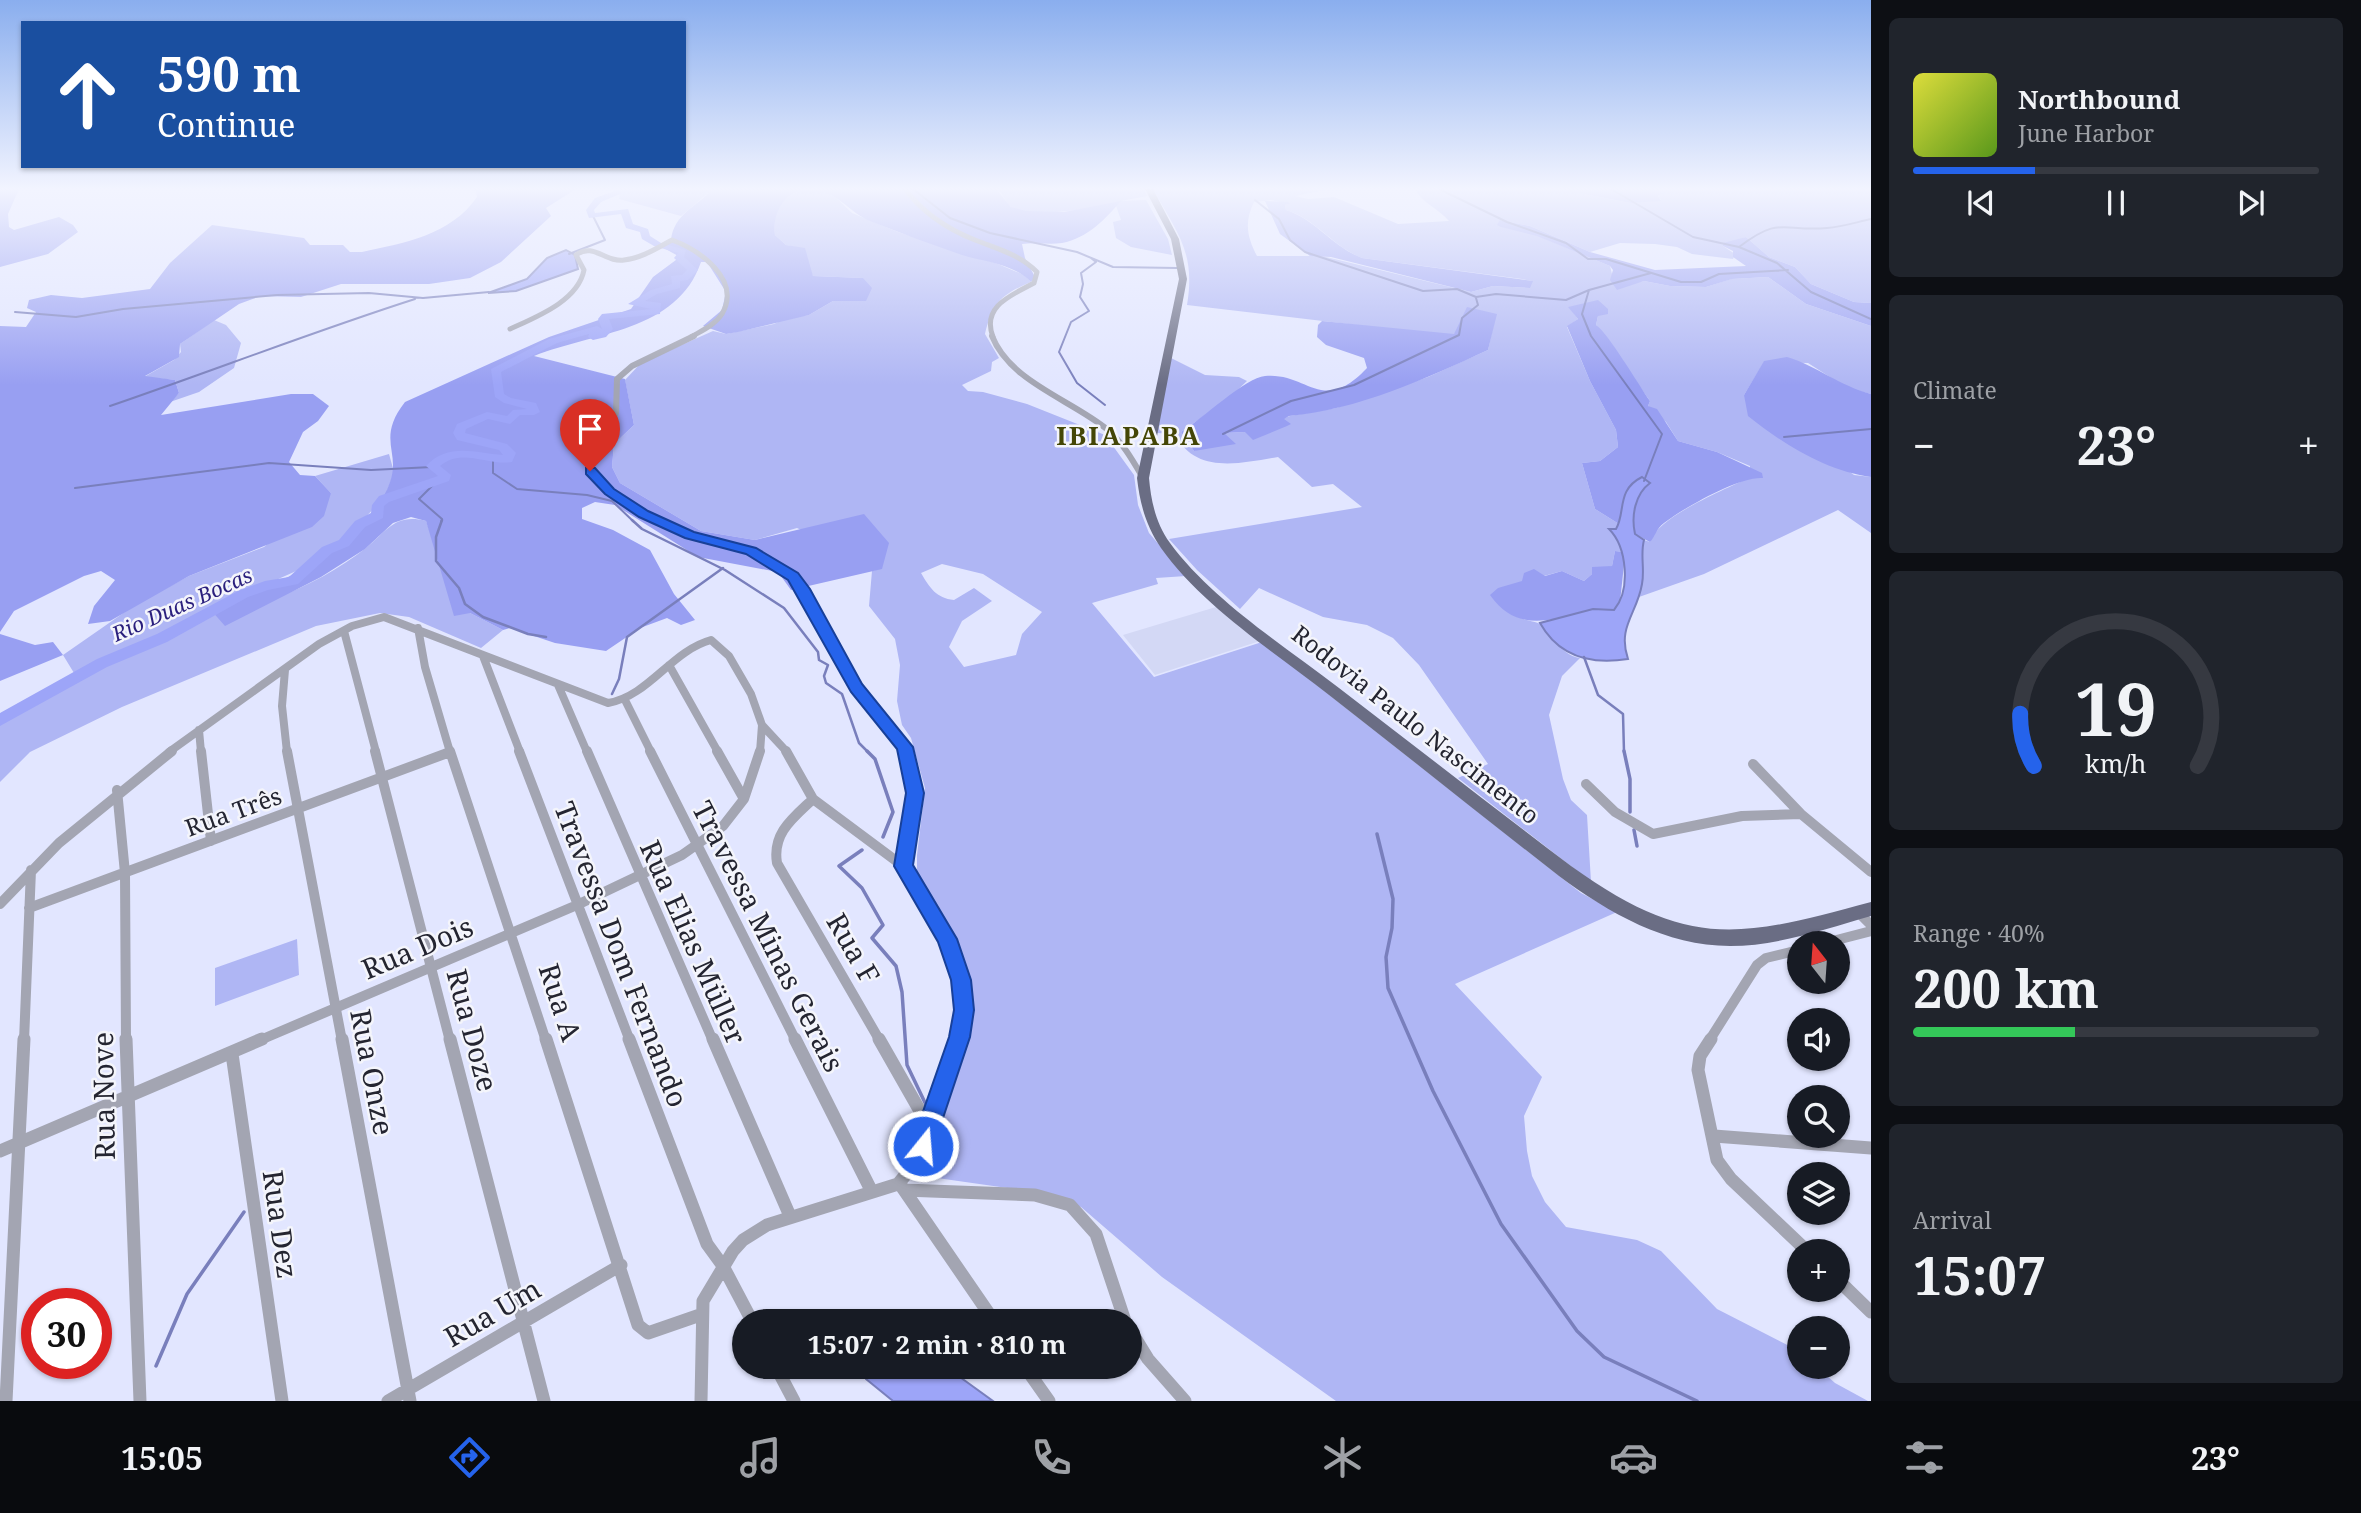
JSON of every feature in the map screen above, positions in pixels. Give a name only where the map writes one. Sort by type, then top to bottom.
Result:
[{"type":"main road","name":"Rodovia Paulo Nascimento","points":[[1179,254],[1183,269],[1175,328],[1143,478],[1146,508],[1152,525],[1172,554],[1200,582],[1552,862],[1616,906],[1656,925],[1712,937],[1765,935],[1867,915]]},
{"type":"street","points":[[510,329],[568,296],[583,276],[578,254]]},
{"type":"street","points":[[601,254],[611,260],[623,260],[637,254]]},
{"type":"street","points":[[703,254],[713,263],[728,295],[725,313],[704,331],[643,357],[617,379],[617,413],[593,454],[590,471],[610,492],[667,526],[690,536],[751,551],[784,570],[803,589],[866,702],[905,747],[915,793],[903,866]]},
{"type":"street","points":[[1014,254],[1037,272],[1034,283],[1009,296],[994,309],[989,333],[992,341],[1023,372],[1109,430],[1143,478]]},
{"type":"street","points":[[0,904],[31,870],[117,790],[285,670],[344,631],[365,621],[384,617],[418,628],[483,656],[608,702],[625,700],[703,641],[715,642],[738,671],[762,725],[786,751],[813,799],[903,866],[947,939],[962,990],[961,1028],[918,1158],[901,1187]]},
{"type":"street","name":"Rua A","points":[[418,628],[425,667],[450,752],[621,1265],[638,1325],[644,1333],[700,1315]]},
{"type":"street","name":"Rua Doze","points":[[344,631],[544,1401]]},
{"type":"street","name":"Travessa Dom Fernando","points":[[483,656],[707,1244],[723,1266],[746,1309]]},
{"type":"street","points":[[669,665],[744,799]]},
{"type":"street","name":"Rua Onze","points":[[285,670],[280,719],[409,1395]]},
{"type":"street","name":"Rua Elias Müller","points":[[558,685],[790,1216]]},
{"type":"street","name":"Travessa Minas Gerais","points":[[625,700],[872,1192]]},
{"type":"street","name":"Rua Dois","points":[[0,1151],[577,905],[698,845],[733,816],[744,799],[760,758],[762,725]]},
{"type":"street","points":[[199,730],[211,841]]},
{"type":"street","name":"Rua Três","points":[[29,908],[450,752]]},
{"type":"street","points":[[1753,764],[1801,814],[1871,872]]},
{"type":"street","points":[[1586,784],[1615,812],[1653,834],[1742,816],[1801,814]]},
{"type":"street","name":"Rua Nove","points":[[117,790],[125,873],[125,1098],[140,1401]]},
{"type":"street","name":"Rua F","points":[[813,799],[775,840],[777,863],[928,1125]]},
{"type":"street","points":[[6,1401],[31,870]]},
{"type":"street","points":[[1850,936],[1871,931]]},
{"type":"street","points":[[1787,953],[1760,961],[1700,1056],[1701,1085],[1714,1136],[1714,1151],[1723,1170],[1795,1239]]},
{"type":"street","name":"Rua Dez","points":[[232,1054],[282,1401]]},
{"type":"street","points":[[1714,1136],[1871,1148]]},
{"type":"street","points":[[901,1187],[986,1309]]},
{"type":"street","points":[[701,1401],[700,1315],[705,1294],[743,1240],[790,1216],[872,1192],[901,1187],[1035,1195],[1070,1205],[1096,1234],[1121,1309]]},
{"type":"street","name":"Rua Um","points":[[388,1401],[409,1395],[621,1265]]},
{"type":"street","points":[[1850,1292],[1871,1312]]},
{"type":"street","points":[[1142,1348],[1185,1401]]},
{"type":"street","points":[[782,1379],[794,1401]]},
{"type":"street","points":[[1034,1379],[1049,1401]]},
{"type":"shaded area","points":[[0,254],[47,254],[0,267]]},
{"type":"shaded area","points":[[180,254],[509,254],[501,262],[470,278],[429,284],[341,284],[301,297],[261,296],[239,304],[180,344],[179,357],[145,376],[175,380],[179,393],[161,415],[291,394],[313,394],[329,406],[318,421],[303,432],[289,462],[300,475],[315,476],[331,493],[324,516],[312,527],[189,576],[110,621],[88,624],[94,606],[115,580],[101,571],[84,576],[14,611],[0,632],[0,326],[26,327],[36,312],[27,308],[29,300],[51,295],[82,298],[150,289]]},
{"type":"shaded area","points":[[556,254],[574,254],[578,269],[516,291],[488,293],[527,279],[547,258]]},
{"type":"shaded area","points":[[675,254],[807,254],[813,276],[863,278],[872,288],[866,301],[833,301],[809,315],[726,334],[703,326],[722,310],[726,292],[707,262],[701,262],[689,285],[673,303],[653,316],[631,326],[534,356],[625,379],[634,425],[614,444],[612,467],[620,483],[701,531],[755,540],[864,514],[889,543],[882,569],[791,590],[778,572],[698,557],[615,505],[595,502],[582,508],[582,519],[613,530],[650,550],[674,594],[695,620],[681,625],[667,618],[640,628],[606,651],[555,643],[510,628],[503,630],[470,613],[454,616],[426,521],[411,517],[393,523],[365,549],[321,577],[225,626],[210,609],[302,570],[335,547],[368,517],[385,494],[390,482],[393,462],[390,436],[396,415],[405,402],[549,337],[631,309],[653,277],[680,257]]},
{"type":"shaded area","points":[[800,254],[968,254],[1024,275],[1031,282],[1006,296],[991,314],[985,334],[999,358],[992,362],[991,371],[962,385],[968,391],[983,392],[1027,404],[1105,435],[1134,475],[1138,505],[1149,533],[1186,576],[1156,578],[1158,584],[1092,603],[1154,677],[1262,642],[1581,893],[1617,912],[1455,984],[1542,1077],[1524,1116],[1532,1176],[1545,1202],[1566,1227],[1637,1240],[1661,1251],[1717,1309],[1787,1345],[1787,1379],[1830,1379],[1868,1401],[1336,1401],[1162,1277],[1081,1207],[1022,1190],[909,1174],[925,1107],[959,1015],[950,948],[917,888],[917,855],[925,788],[911,738],[902,725],[897,701],[900,665],[895,639],[869,606],[872,571],[882,568],[797,528],[755,540],[701,531],[620,483],[612,467],[614,444],[634,425],[625,380],[641,363],[713,331],[726,334],[774,324],[786,318],[809,315],[833,301],[866,301],[863,278],[813,276]],"holes":[[[942,564],[983,574],[1042,612],[1022,634],[1016,655],[964,667],[949,647],[962,621],[992,601],[974,588],[954,600],[943,597],[931,588],[921,573]]]},
{"type":"shaded area","points":[[1024,254],[1035,277],[1031,282],[1008,267],[962,255]]},
{"type":"shaded area","points":[[1186,254],[1322,256],[1471,292],[1493,286],[1529,288],[1532,281],[1362,258],[1355,254],[1582,254],[1610,266],[1612,274],[1629,284],[1644,281],[1670,286],[1706,287],[1731,279],[1768,277],[1806,304],[1871,326],[1871,394],[1847,388],[1808,363],[1764,362],[1744,395],[1854,475],[1871,477],[1871,533],[1838,510],[1704,574],[1639,597],[1644,540],[1650,542],[1665,523],[1679,513],[1750,477],[1750,466],[1717,452],[1678,441],[1666,422],[1648,406],[1650,401],[1596,325],[1598,316],[1569,307],[1578,319],[1567,327],[1590,381],[1616,430],[1618,447],[1600,461],[1582,463],[1595,509],[1619,524],[1616,529],[1610,529],[1624,552],[1615,551],[1612,566],[1592,574],[1584,581],[1562,571],[1511,585],[1521,618],[1538,623],[1566,652],[1580,658],[1562,676],[1549,715],[1563,779],[1571,800],[1587,815],[1591,882],[1458,778],[1488,764],[1419,665],[1393,638],[1367,625],[1323,617],[1259,588],[1240,609],[1197,570],[1169,539],[1362,507],[1333,484],[1312,487],[1278,457],[1234,463],[1207,461],[1194,456],[1175,434],[1157,433],[1171,358],[1205,375],[1239,377],[1247,381],[1228,399],[1181,432],[1194,451],[1227,437],[1223,433],[1245,432],[1290,416],[1336,408],[1428,377],[1488,350],[1496,314],[1454,334],[1433,334],[1187,305]]},
{"type":"shaded area","points":[[1308,254],[1355,254],[1362,258],[1533,281],[1530,288],[1493,286],[1471,292],[1331,257]]},
{"type":"shaded area","points":[[1582,254],[1599,254],[1655,270],[1746,266],[1733,254],[1766,254],[1795,267],[1811,284],[1854,302],[1871,303],[1871,326],[1806,304],[1768,277],[1732,279],[1706,287],[1670,286],[1644,281],[1617,290],[1610,280],[1613,270],[1610,266]]},
{"type":"shaded area","points":[[1695,254],[1735,254],[1733,259]]},
{"type":"shaded area","points":[[1766,254],[1871,254],[1871,303],[1854,302],[1811,284],[1795,267]]},
{"type":"shaded area","points":[[1598,300],[1608,309],[1608,314],[1598,316],[1596,325],[1615,348],[1650,401],[1648,406],[1657,409],[1678,441],[1717,452],[1762,473],[1763,478],[1726,487],[1685,509],[1661,525],[1650,542],[1635,534],[1634,520],[1638,499],[1650,483],[1637,479],[1625,495],[1619,524],[1595,509],[1582,463],[1600,461],[1618,447],[1616,430],[1590,381],[1567,326],[1578,319],[1568,307]]},
{"type":"shaded area","points":[[1467,307],[1497,314],[1488,350],[1441,371],[1366,400],[1315,413],[1289,416],[1284,419],[1291,424],[1253,440],[1245,432],[1224,433],[1236,444],[1194,451],[1181,432],[1235,391],[1257,378],[1280,376],[1326,391],[1338,389],[1351,382],[1367,368],[1364,358],[1326,345],[1317,337],[1318,325],[1322,321],[1454,334]]},
{"type":"shaded area","points":[[214,320],[226,325],[241,343],[234,368],[199,392],[170,402],[179,393],[175,380],[144,377],[174,360],[181,352],[180,344]]},
{"type":"shaded area","points":[[1787,357],[1871,394],[1871,477],[1838,469],[1806,455],[1748,416],[1744,395],[1764,361]]},
{"type":"shaded area","points":[[389,454],[394,472],[385,497],[354,529],[312,564],[211,609],[260,602],[299,588],[345,563],[392,525],[406,519],[415,519],[426,521],[436,548],[470,613],[503,630],[481,648],[409,617],[380,613],[316,626],[122,707],[30,752],[0,782],[0,716],[74,673],[63,655],[135,605],[189,576],[264,547],[331,493],[315,476]]},
{"type":"shaded area","points":[[1642,477],[1650,483],[1638,499],[1634,520],[1635,534],[1644,540],[1643,578],[1640,595],[1626,629],[1625,648],[1628,659],[1601,661],[1577,656],[1557,644],[1540,623],[1593,609],[1614,610],[1623,591],[1625,569],[1620,546],[1609,529],[1616,529],[1628,488]]},
{"type":"shaded area","points":[[1615,551],[1624,552],[1625,555],[1620,602],[1614,610],[1532,621],[1503,609],[1490,595],[1498,588],[1522,581],[1524,573],[1534,569],[1545,576],[1562,571],[1584,581],[1592,574],[1592,567],[1612,566]]},
{"type":"shaded area","points":[[1216,607],[1260,641],[1155,675],[1123,635]]},
{"type":"shaded area","points":[[0,634],[35,645],[53,642],[63,655],[0,681]]},
{"type":"shaded area","points":[[297,939],[299,975],[215,1006],[215,968]]},
{"type":"shaded area","points":[[866,1379],[963,1379],[993,1401],[893,1401]]},
{"type":"waterway","name":"Rio Duas Bocas","points":[[0,720],[102,663],[162,638],[243,594],[265,586],[293,581],[327,550],[344,543],[360,524],[378,515],[378,505],[384,499],[445,478],[445,475],[432,466],[441,459],[459,453],[508,459],[510,453],[503,447],[461,437],[459,433],[461,427],[487,415],[510,420],[517,412],[534,412],[532,405],[508,401],[499,395],[495,371],[553,341],[597,329],[593,337],[602,335],[608,329],[603,319],[606,316],[656,312],[657,305],[633,304],[654,292],[677,286],[674,278],[685,278],[693,270],[679,258],[681,254]]},
{"type":"waterway","points":[[1083,254],[1113,267],[1177,268]]},
{"type":"waterway","points":[[1312,254],[1423,291],[1457,289],[1476,297],[1496,294],[1566,300],[1589,290]]},
{"type":"waterway","points":[[1582,254],[1588,259],[1606,259],[1681,282],[1701,282],[1719,274],[1785,270]]},
{"type":"waterway","points":[[1757,254],[1777,263],[1785,270]]},
{"type":"waterway","points":[[1091,258],[1096,262],[1081,273],[1083,284],[1080,297],[1089,311],[1071,322],[1059,352],[1077,383],[1105,405]]},
{"type":"waterway","points":[[1785,270],[1811,292],[1871,319]]},
{"type":"waterway","points":[[1589,290],[1651,273]]},
{"type":"waterway","points":[[1589,290],[1582,314],[1591,336],[1662,434],[1644,481]]},
{"type":"waterway","points":[[15,312],[76,317],[123,309],[277,295],[369,293],[423,298],[489,292]]},
{"type":"waterway","points":[[1223,434],[1291,401],[1354,385],[1459,335],[1462,318],[1478,305],[1476,298]]},
{"type":"waterway","points":[[110,406],[415,299]]},
{"type":"waterway","points":[[1784,437],[1871,429]]},
{"type":"waterway","points":[[493,458],[493,473],[517,489],[587,495],[612,501],[634,522]]},
{"type":"waterway","points":[[75,488],[269,463],[371,470],[432,467]]},
{"type":"waterway","points":[[435,483],[419,499],[442,519],[441,522]]},
{"type":"waterway","points":[[442,520],[436,537],[436,561],[459,588],[465,604],[483,617],[528,634],[546,637]]},
{"type":"waterway","points":[[632,520],[642,529],[722,569]]},
{"type":"waterway","points":[[612,694],[619,679],[627,637],[722,569]]},
{"type":"waterway","points":[[722,569],[784,608],[818,652],[819,660],[828,665],[824,676],[826,683],[842,694],[859,743],[875,759],[893,812],[883,837]]},
{"type":"waterway","points":[[1584,657],[1598,695],[1623,714],[1624,752]]},
{"type":"waterway","points":[[1624,751],[1630,779],[1630,812]]},
{"type":"waterway","points":[[1634,830],[1637,846]]},
{"type":"waterway","points":[[1377,834],[1393,899],[1392,928],[1386,957],[1388,988],[1433,1091],[1501,1224],[1577,1331],[1604,1357],[1697,1401]]},
{"type":"waterway","points":[[862,850],[839,866],[862,888],[883,925],[872,938],[896,966],[902,992],[907,1065],[928,1109]]},
{"type":"waterway","points":[[156,1366],[187,1294],[244,1212]]},
{"type":"district","name":"IBIAPABA","points":[[1129,435]]},
{"type":"route","points":[[590,471],[610,492],[643,514],[690,536],[751,551],[793,576],[803,589],[825,635],[856,688],[905,747],[915,793],[903,866],[939,924],[954,955],[961,980],[964,1010],[959,1037],[923,1146]]}]
